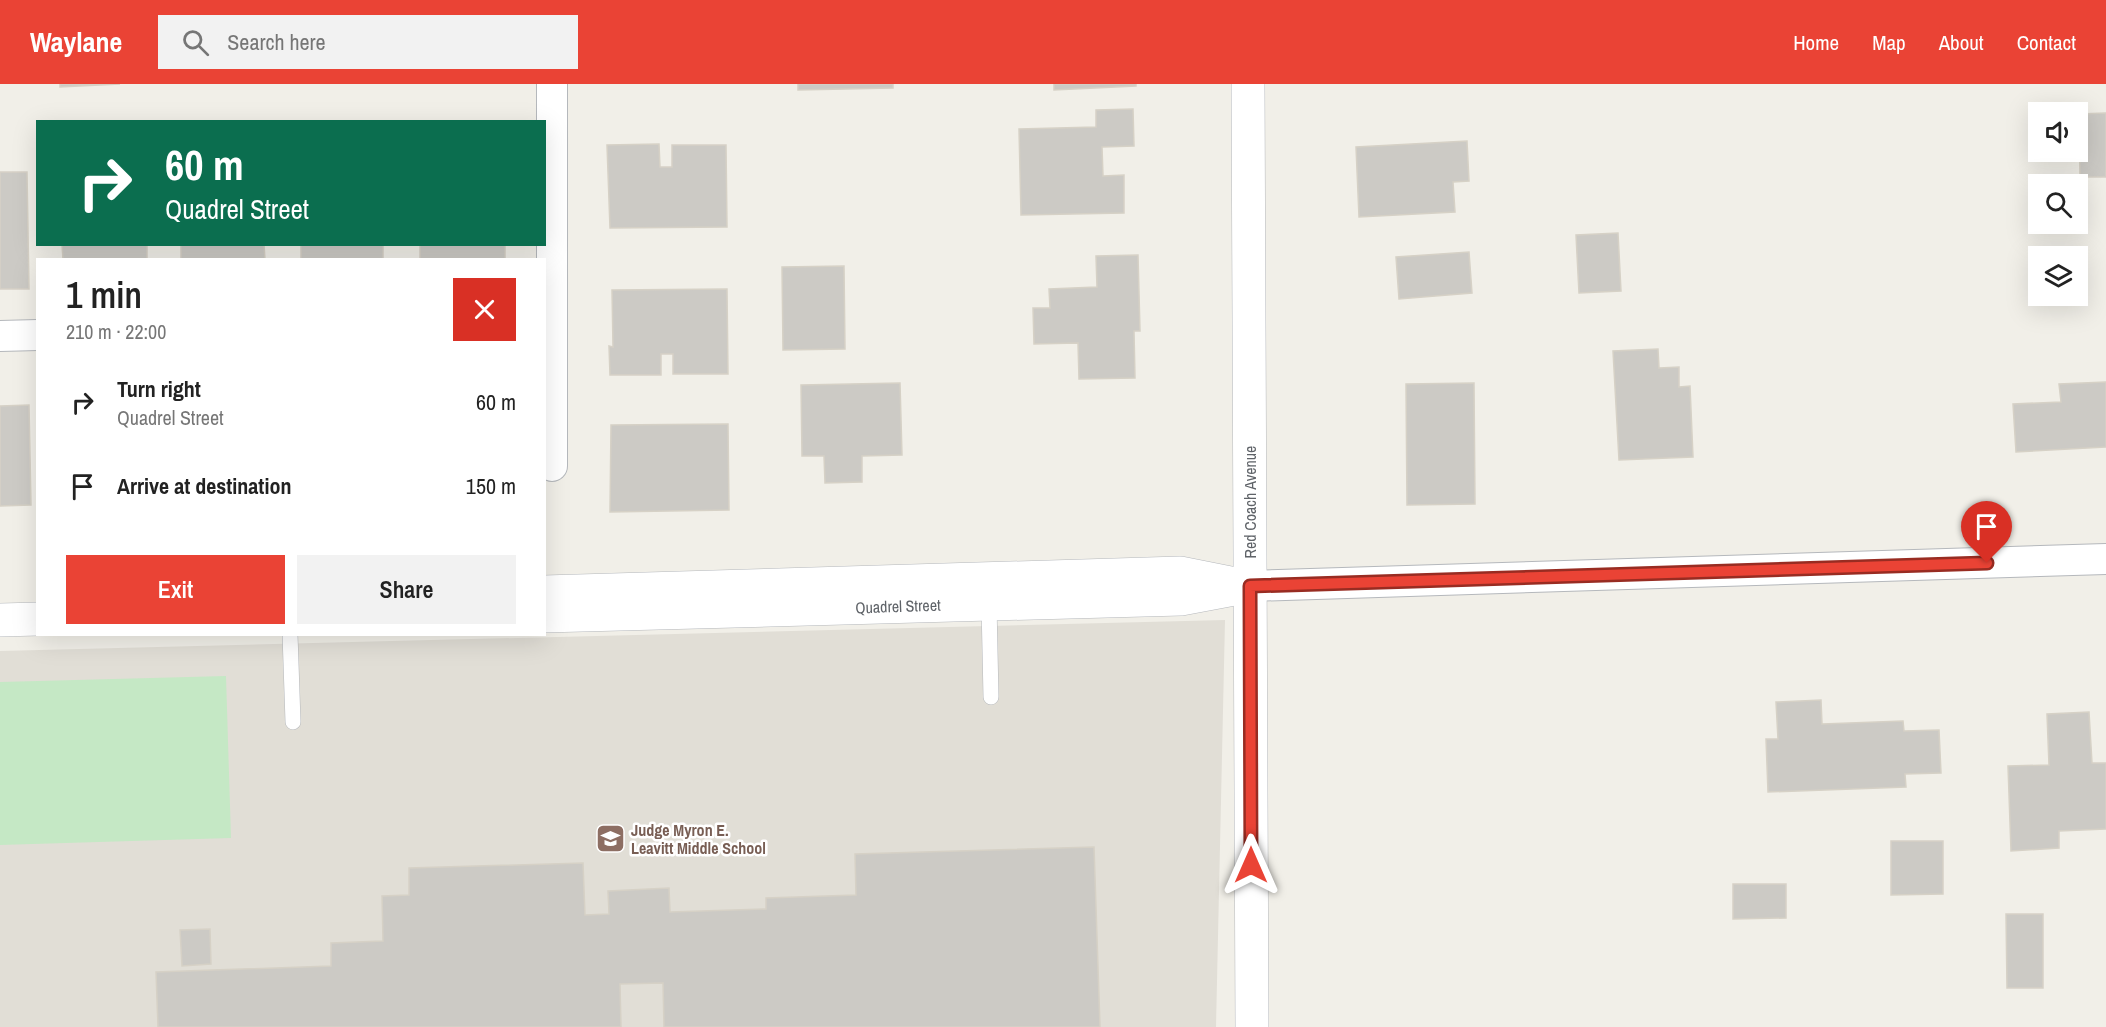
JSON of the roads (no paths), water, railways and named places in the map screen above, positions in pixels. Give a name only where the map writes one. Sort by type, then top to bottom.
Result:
[{"type":"street","points":[[552,84],[548,322],[552,466]]},
{"type":"street","name":"Red Coach Avenue","points":[[1248,84],[1252,1027]]},
{"type":"street","points":[[0,336],[36,335]]},
{"type":"street","name":"Quadrel Street","points":[[546,616],[989,591],[1180,573],[1250,586],[2106,559]]},
{"type":"street","name":"Quadrel Street","points":[[546,592],[989,591]]},
{"type":"street","points":[[0,620],[36,619]]},
{"type":"lane","points":[[989,591],[992,697]]},
{"type":"lane","points":[[290,636],[293,722]]},
{"type":"place","name":"Judge Myron E. Leavitt Middle School","points":[[610,839]]}]
